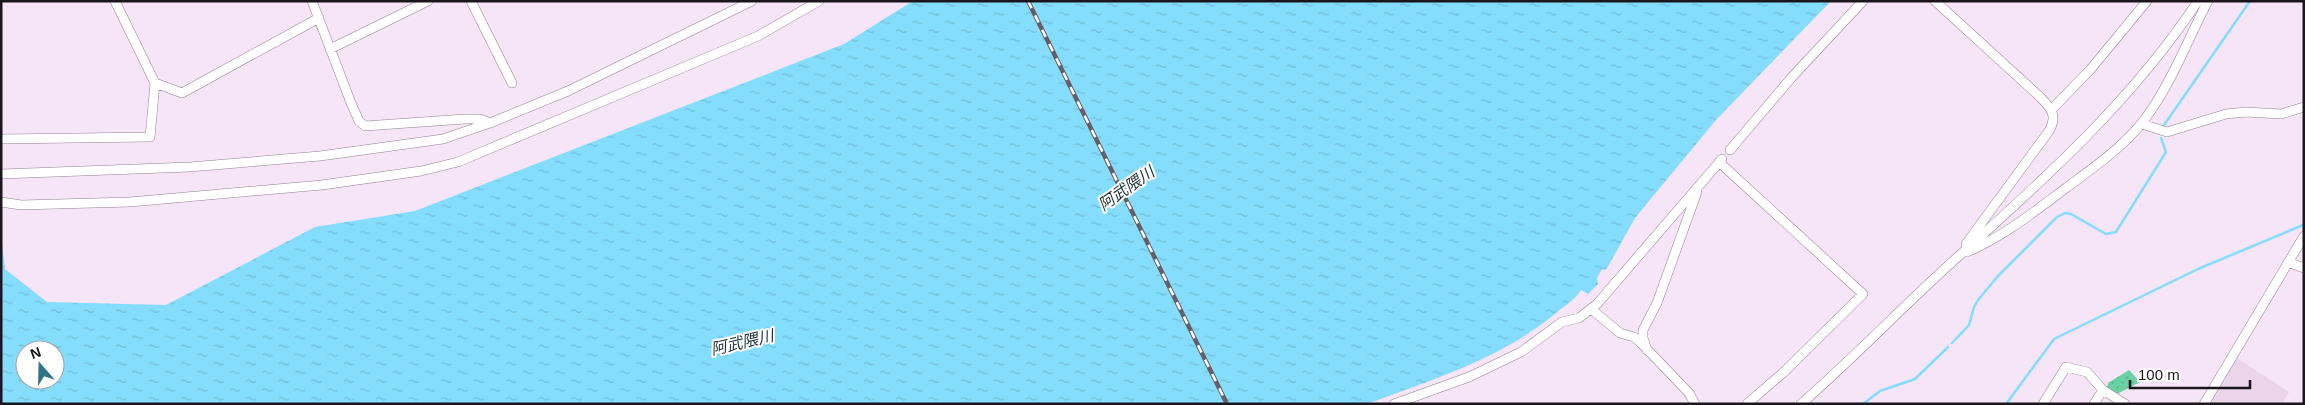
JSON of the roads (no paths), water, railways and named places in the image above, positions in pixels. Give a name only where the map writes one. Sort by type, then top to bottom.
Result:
[{"type":"street","points":[[1,139],[150,137],[155,83],[115,1]]},
{"type":"street","points":[[312,1],[355,112],[365,126],[465,119],[480,119],[490,123]]},
{"type":"street","points":[[330,48],[428,1]]},
{"type":"street","points":[[471,1],[512,83]]},
{"type":"street","points":[[1,174],[190,167],[320,156],[443,138],[490,123],[568,91],[752,1]]},
{"type":"street","points":[[1,202],[21,205],[130,202],[322,185],[421,171],[458,162],[758,36],[819,1]]},
{"type":"street","points":[[1730,150],[1792,78],[1863,1]]},
{"type":"street","points":[[1935,1],[2052,109],[2054,117],[2053,125],[1959,255]]},
{"type":"street","points":[[2052,109],[2090,70],[2147,1]]},
{"type":"street","points":[[1800,404],[2037,184],[2126,94],[2161,54],[2198,1]]},
{"type":"street","points":[[1959,255],[1995,238],[2045,204],[2096,166],[2142,124],[2168,82],[2208,1]]},
{"type":"street","points":[[155,83],[182,93],[319,18]]},
{"type":"street","points":[[2142,124],[2167,132],[2226,114],[2245,112],[2280,114],[2304,107]]},
{"type":"street","points":[[1394,404],[1468,377],[1512,356],[1542,338],[1562,322],[1579,318],[1591,309],[1720,161],[1863,294],[1785,371],[1747,404]]},
{"type":"street","points":[[1647,350],[1642,338],[1643,330],[1657,303],[1699,187]]},
{"type":"street","points":[[2204,404],[2304,236]]},
{"type":"street","points":[[2288,262],[2304,268]]},
{"type":"street","points":[[1591,309],[1620,332],[1634,337],[1689,392],[1695,404]]},
{"type":"street","points":[[2043,404],[2066,367],[2087,372],[2102,390],[2125,404]]},
{"type":"street","points":[[2094,404],[2102,390]]},
{"type":"water","name":"阿武隈川","points":[[913,1],[1831,1],[1716,120],[1635,218],[1606,270],[1602,269],[1597,278],[1598,284],[1588,294],[1581,290],[1570,302],[1535,329],[1489,355],[1466,366],[1367,404],[1,404],[1,235],[5,269],[47,302],[166,305],[315,227],[415,211],[844,44]]},
{"type":"waterway","points":[[2162,128],[2250,1]]},
{"type":"waterway","points":[[1952,343],[1969,325],[1978,300],[1998,276],[2057,217],[2065,213],[2071,214],[2106,234],[2116,232],[2166,152],[2161,138]]},
{"type":"waterway","points":[[2006,404],[2054,339],[2198,269],[2303,225]]},
{"type":"waterway","points":[[1863,404],[1880,391],[1915,379],[1948,347]]},
{"type":"railway","points":[[1028,1],[1227,404]]}]
